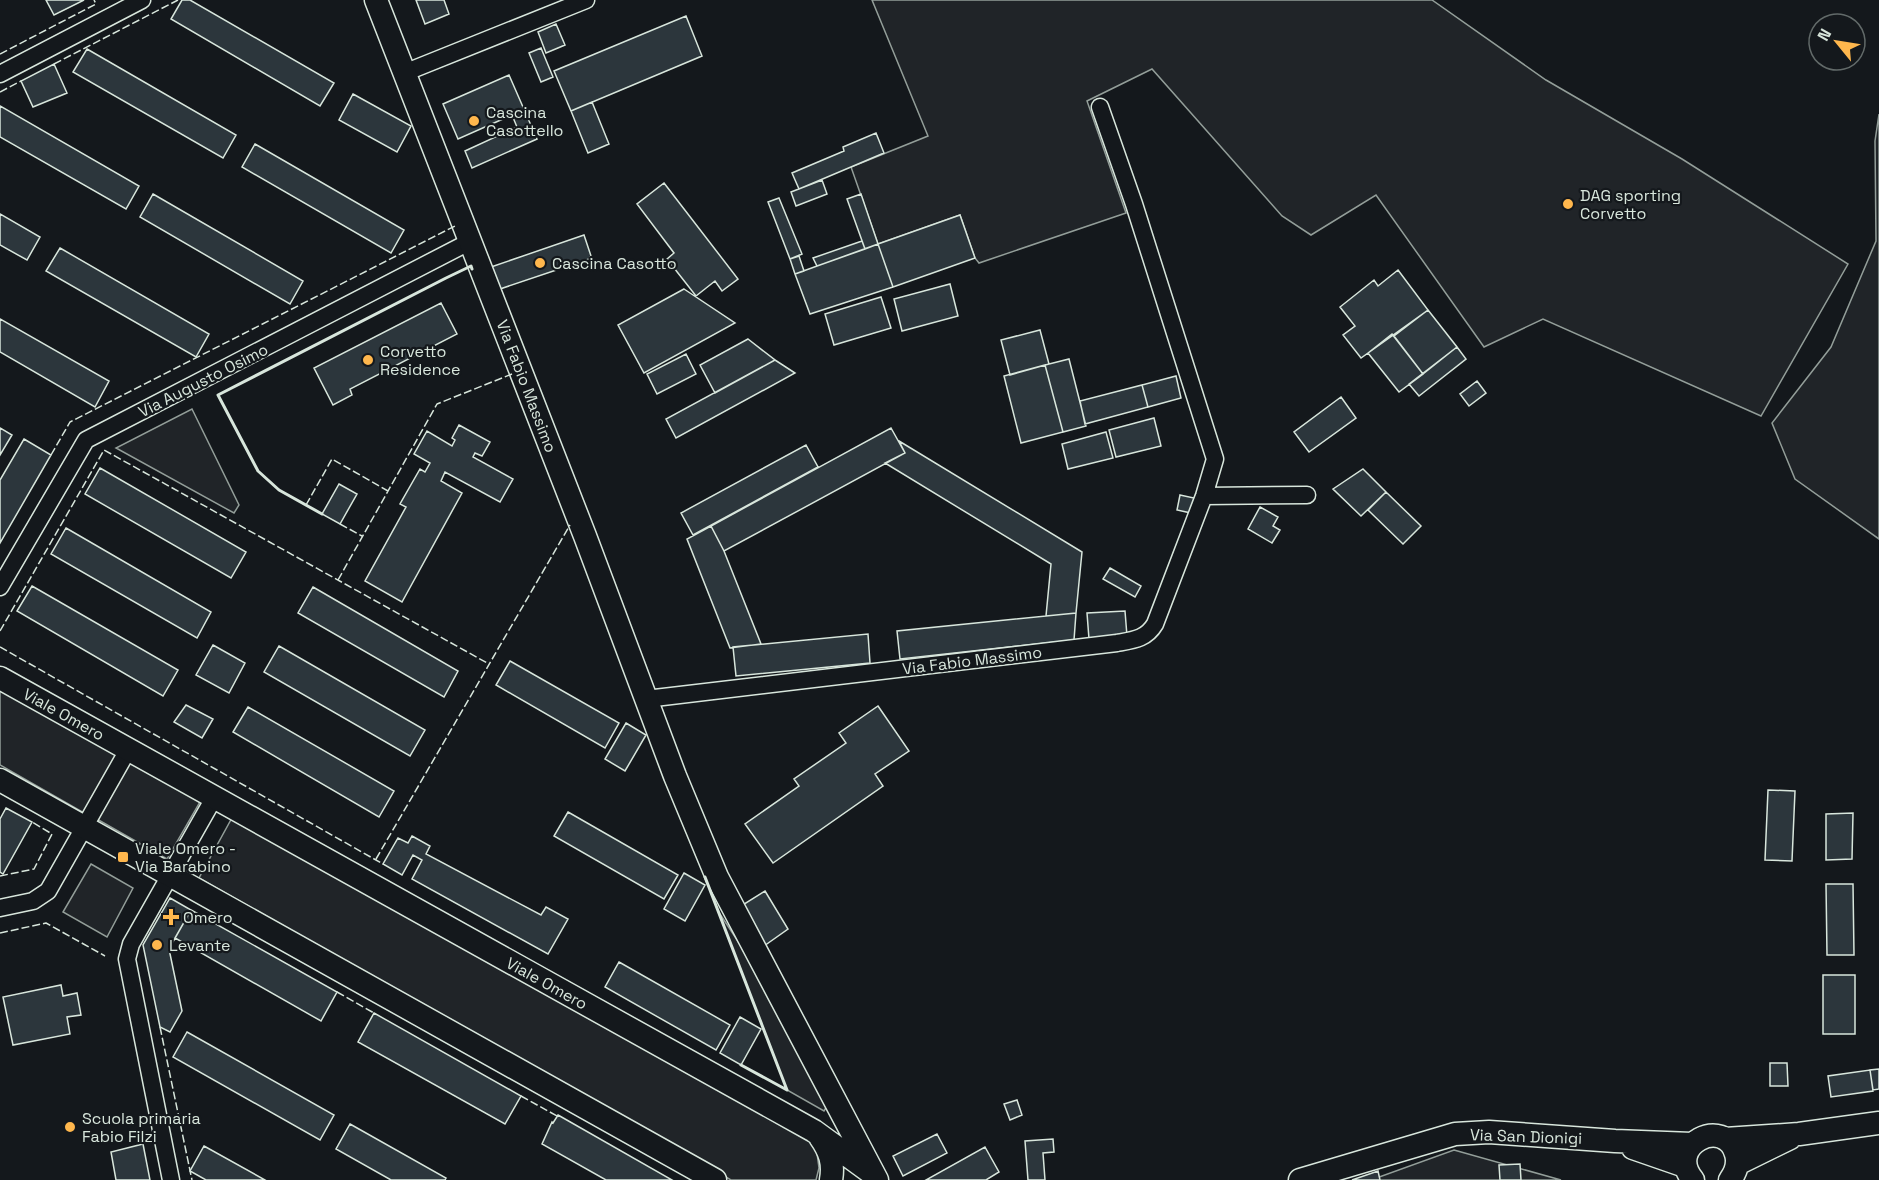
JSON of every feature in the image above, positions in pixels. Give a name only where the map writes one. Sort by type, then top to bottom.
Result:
[{"type":"street","points":[[0,74],[142,0]]},
{"type":"street","name":"Via Fabio Massimo","points":[[376,0],[675,776],[717,877],[876,1178]]},
{"type":"street","points":[[404,74],[586,0]]},
{"type":"street","name":"Via Fabio Massimo","points":[[646,699],[1139,639],[1150,633],[1204,496],[1215,459],[1134,204],[1100,107]]},
{"type":"street","name":"Via Augusto Osimo","points":[[0,587],[86,440],[471,242]]},
{"type":"street","points":[[1204,496],[1307,495]]},
{"type":"street","name":"Viale Omero","points":[[0,678],[800,1123],[858,1161],[876,1178]]},
{"type":"street","points":[[0,908],[33,901],[48,891],[128,750]]},
{"type":"street","points":[[0,780],[715,1180]]},
{"type":"street","points":[[171,1180],[127,959],[131,944],[214,798]]},
{"type":"street","name":"Via San Dionigi","points":[[1689,1173],[1686,1154],[1692,1144],[1709,1136],[1725,1139],[1799,1134],[1879,1123]]},
{"type":"street","name":"Via San Dionigi","points":[[1300,1180],[1455,1134],[1489,1132],[1692,1144]]},
{"type":"street","name":"Via San Dionigi","points":[[1734,1172],[1799,1134]]},
{"type":"street","points":[[819,1136],[830,1153],[831,1180]]},
{"type":"street","name":"Via San Dionigi","points":[[1725,1139],[1735,1150],[1734,1172]]},
{"type":"street","name":"Via San Dionigi","points":[[1615,1141],[1689,1173]]},
{"type":"shaded area","name":"DAG sporting Corvetto","points":[[872,0],[1432,0],[1546,80],[1682,159],[1848,264],[1761,416],[1543,319],[1484,347],[1376,195],[1311,235],[1282,216],[1152,69],[1087,101],[1126,213],[979,263],[975,258],[960,215],[878,244],[851,167],[928,136]]},
{"type":"shaded area","points":[[1879,114],[1879,539],[1795,479],[1772,423],[1831,347],[1876,241],[1875,141]]},
{"type":"shaded area","points":[[192,409],[239,505],[234,513],[116,448]]},
{"type":"shaded area","points":[[0,686],[119,752],[84,813],[0,765]]},
{"type":"shaded area","points":[[128,758],[201,800],[167,859],[95,818]]},
{"type":"shaded area","points":[[233,816],[798,1131],[816,1146],[819,1168],[816,1180],[731,1180],[199,878]]},
{"type":"shaded area","points":[[91,864],[133,888],[107,937],[63,912]]},
{"type":"shaded area","points":[[718,911],[755,967],[829,1103],[824,1111],[787,1090]]},
{"type":"shaded area","points":[[1454,1150],[1561,1180],[1371,1180]]},
{"type":"building","points":[[46,0],[84,0],[54,15]]},
{"type":"building","points":[[182,0],[190,0],[334,83],[320,106],[171,19]]},
{"type":"building","points":[[416,0],[444,0],[449,14],[425,24]]},
{"type":"building","points":[[686,16],[702,56],[571,111],[554,71]]},
{"type":"building","points":[[556,24],[565,45],[546,53],[538,32]]},
{"type":"building","points":[[541,48],[553,77],[541,82],[529,53]]},
{"type":"building","points":[[87,49],[236,135],[223,158],[73,72]]},
{"type":"building","points":[[54,64],[67,93],[33,107],[21,81]]},
{"type":"building","name":"Cascina Casottello","points":[[509,75],[537,139],[472,168],[465,151],[517,127],[512,115],[458,139],[443,104]]},
{"type":"building","points":[[353,94],[411,126],[397,152],[339,120]]},
{"type":"building","points":[[592,102],[609,144],[588,153],[571,111]]},
{"type":"building","points":[[0,106],[139,186],[126,209],[0,137]]},
{"type":"building","points":[[876,133],[884,153],[799,189],[792,173],[844,151],[843,147]]},
{"type":"building","points":[[255,144],[404,230],[391,253],[242,167]]},
{"type":"building","points":[[822,180],[827,194],[796,206],[791,192]]},
{"type":"building","points":[[664,183],[738,279],[722,291],[715,281],[696,296],[667,259],[674,253],[637,204]]},
{"type":"building","points":[[153,194],[303,281],[290,304],[140,217]]},
{"type":"building","points":[[861,194],[878,244],[865,249],[847,199]]},
{"type":"building","points":[[779,198],[802,254],[790,259],[768,202]]},
{"type":"building","points":[[0,214],[40,237],[27,260],[0,245]]},
{"type":"building","points":[[960,215],[975,258],[893,287],[878,244]]},
{"type":"building","name":"Cascina Casotto","points":[[584,235],[591,256],[589,259],[500,289],[491,267]]},
{"type":"building","points":[[862,241],[865,249],[817,266],[813,258]]},
{"type":"building","points":[[878,244],[893,287],[810,314],[795,274]]},
{"type":"building","points":[[60,248],[209,334],[196,357],[46,271]]},
{"type":"building","points":[[799,256],[804,271],[795,274],[790,259]]},
{"type":"building","points":[[1398,270],[1428,310],[1361,358],[1343,335],[1355,326],[1340,307],[1374,280],[1378,286]]},
{"type":"building","points":[[950,284],[958,316],[902,331],[894,299]]},
{"type":"building","points":[[684,289],[735,323],[644,373],[618,325]]},
{"type":"building","points":[[881,297],[891,328],[834,345],[825,314]]},
{"type":"building","points":[[441,303],[457,334],[350,389],[352,395],[333,405],[314,368]]},
{"type":"building","points":[[1428,310],[1457,347],[1423,374],[1394,336]]},
{"type":"building","points":[[0,319],[109,381],[95,407],[0,352]]},
{"type":"building","points":[[1040,330],[1049,364],[1010,375],[1001,340]]},
{"type":"building","points":[[1392,334],[1423,374],[1399,392],[1368,353]]},
{"type":"building","points":[[748,339],[775,360],[715,393],[700,365]]},
{"type":"building","points":[[1457,347],[1466,359],[1419,396],[1409,384]]},
{"type":"building","points":[[686,354],[696,374],[657,394],[647,374]]},
{"type":"building","points":[[1069,359],[1086,426],[1063,432],[1045,365]]},
{"type":"building","points":[[775,360],[795,373],[676,438],[666,419]]},
{"type":"building","points":[[1045,365],[1063,432],[1021,443],[1004,376]]},
{"type":"building","points":[[1176,376],[1181,398],[1148,407],[1142,385]]},
{"type":"building","points":[[1477,381],[1486,393],[1469,406],[1460,394]]},
{"type":"building","points":[[1142,385],[1148,407],[1085,424],[1080,401]]},
{"type":"building","points":[[1341,397],[1356,418],[1309,452],[1294,432]]},
{"type":"building","points":[[1154,418],[1161,446],[1116,457],[1109,430]]},
{"type":"building","points":[[459,425],[490,442],[482,456],[475,453],[473,457],[513,479],[500,502],[445,472],[441,481],[462,493],[402,602],[365,581],[406,507],[400,504],[420,469],[425,472],[430,463],[414,454],[427,431],[452,446],[455,440],[452,438]]},
{"type":"building","points":[[0,428],[12,435],[0,455]]},
{"type":"building","points":[[891,428],[905,453],[724,551],[711,526]]},
{"type":"building","points":[[1106,432],[1113,458],[1068,469],[1062,444]]},
{"type":"building","points":[[24,439],[51,455],[0,543],[0,480]]},
{"type":"building","points":[[899,441],[1082,552],[1076,613],[1046,616],[1051,564],[885,463],[905,453]]},
{"type":"building","points":[[806,445],[818,467],[693,535],[681,513]]},
{"type":"building","points":[[100,468],[246,552],[231,578],[85,494]]},
{"type":"building","points":[[1363,469],[1386,492],[1361,516],[1333,489]]},
{"type":"building","points":[[339,484],[357,494],[340,524],[322,514]]},
{"type":"building","points":[[1386,492],[1421,526],[1403,544],[1368,510]]},
{"type":"building","points":[[1180,495],[1194,498],[1191,513],[1177,510]]},
{"type":"building","points":[[1260,507],[1278,517],[1273,526],[1280,530],[1272,543],[1248,529]]},
{"type":"building","points":[[711,526],[724,551],[761,644],[730,648],[687,539]]},
{"type":"building","points":[[66,528],[211,612],[197,638],[51,554]]},
{"type":"building","points":[[1110,568],[1141,586],[1135,597],[1103,579]]},
{"type":"building","points":[[32,586],[178,670],[163,696],[17,611]]},
{"type":"building","points":[[313,587],[458,671],[444,697],[298,613]]},
{"type":"building","points":[[1125,611],[1127,636],[1089,639],[1087,613]]},
{"type":"building","points":[[1076,613],[1074,640],[900,659],[897,631]]},
{"type":"building","points":[[868,634],[870,663],[736,676],[733,647]]},
{"type":"building","points":[[213,645],[245,663],[229,693],[196,675]]},
{"type":"building","points":[[279,646],[425,730],[410,756],[264,672]]},
{"type":"building","points":[[510,661],[619,723],[605,748],[496,685]]},
{"type":"building","points":[[186,705],[213,719],[202,738],[174,722]]},
{"type":"building","points":[[878,706],[909,751],[875,774],[883,786],[773,863],[745,824],[799,786],[794,779],[846,743],[839,733]]},
{"type":"building","points":[[248,707],[394,791],[379,817],[233,732]]},
{"type":"building","points":[[626,723],[646,735],[625,771],[605,759]]},
{"type":"building","points":[[1768,790],[1795,791],[1792,861],[1765,860]]},
{"type":"building","points":[[6,808],[32,822],[3,874],[0,872],[0,819]]},
{"type":"building","points":[[568,812],[678,875],[664,899],[554,836]]},
{"type":"building","points":[[1853,813],[1852,859],[1826,860],[1826,814]]},
{"type":"building","points":[[412,836],[430,846],[426,854],[541,915],[546,907],[568,919],[548,954],[412,879],[422,860],[413,855],[402,875],[383,864],[398,838],[408,843]]},
{"type":"building","points":[[684,873],[705,885],[685,921],[664,909]]},
{"type":"building","points":[[1826,884],[1853,884],[1854,955],[1827,955]]},
{"type":"building","points":[[765,891],[788,929],[764,946],[741,906]]},
{"type":"building","points":[[170,898],[191,910],[169,949],[182,1011],[170,1032],[160,1027],[143,945]]},
{"type":"building","points":[[191,910],[337,992],[321,1021],[175,938]]},
{"type":"building","points":[[619,962],[730,1025],[716,1050],[605,987]]},
{"type":"building","points":[[1823,975],[1855,975],[1855,1034],[1823,1034]]},
{"type":"building","points":[[61,985],[63,996],[77,993],[81,1015],[67,1017],[70,1034],[13,1045],[3,997]]},
{"type":"building","points":[[374,1013],[521,1096],[505,1124],[358,1042]]},
{"type":"building","points":[[740,1017],[761,1029],[741,1065],[720,1053]]},
{"type":"building","points":[[187,1032],[334,1115],[320,1140],[173,1057]]},
{"type":"building","points":[[1770,1063],[1787,1063],[1788,1086],[1770,1086]]},
{"type":"building","points":[[1879,1069],[1879,1089],[1873,1090],[1870,1070]]},
{"type":"building","points":[[1870,1070],[1873,1091],[1831,1097],[1828,1076]]},
{"type":"building","points":[[1017,1100],[1022,1115],[1010,1120],[1004,1104]]},
{"type":"building","points":[[558,1115],[672,1180],[606,1180],[542,1144],[552,1122]]},
{"type":"building","points":[[350,1124],[446,1178],[445,1180],[391,1180],[336,1149]]},
{"type":"building","points":[[937,1134],[947,1153],[903,1176],[893,1156]]},
{"type":"building","points":[[1053,1139],[1054,1152],[1043,1153],[1045,1180],[1028,1180],[1025,1141]]},
{"type":"building","points":[[143,1144],[150,1180],[116,1180],[111,1152]]},
{"type":"building","points":[[204,1146],[265,1180],[206,1180],[190,1171]]},
{"type":"building","points":[[985,1147],[999,1172],[986,1180],[926,1180]]},
{"type":"building","points":[[1520,1164],[1521,1180],[1500,1180],[1499,1165]]},
{"type":"building","points":[[1378,1171],[1380,1180],[1352,1180]]},
{"type":"fence","points":[[0,54],[96,4],[94,0]]},
{"type":"fence","points":[[54,64],[178,0]]},
{"type":"fence","points":[[0,92],[21,81]]},
{"type":"fence","points":[[51,455],[70,422],[455,226]]},
{"type":"fence","points":[[338,580],[437,404],[512,374]]},
{"type":"fence","points":[[0,631],[104,450],[489,664]]},
{"type":"fence","points":[[306,505],[332,459],[388,491]]},
{"type":"fence","points":[[340,524],[362,536]]},
{"type":"fence","points":[[376,859],[570,525]]},
{"type":"fence","points":[[0,647],[383,864]]},
{"type":"fence","points":[[0,876],[34,869],[52,834],[32,822]]},
{"type":"fence","points":[[0,933],[46,923],[105,956]]},
{"type":"fence","points":[[337,992],[374,1013]]},
{"type":"fence","points":[[160,1027],[192,1180]]},
{"type":"fence","points":[[521,1096],[557,1116]]},
{"type":"wall","points":[[322,514],[279,490],[258,471],[218,395],[446,278],[471,266],[472,269]]},
{"type":"wall","points":[[705,877],[787,1090],[741,1065]]},
{"type":"place","name":"Cascina Casottello","points":[[474,121]]},
{"type":"place","name":"DAG sporting Corvetto","points":[[1568,204]]},
{"type":"place","name":"Cascina Casotto","points":[[540,263]]},
{"type":"place","name":"Corvetto Residence","points":[[368,360]]},
{"type":"place","name":"Viale Omero - Via Barabino","points":[[123,857]]},
{"type":"place","name":"Omero","points":[[171,917]]},
{"type":"place","name":"Levante","points":[[157,945]]},
{"type":"place","name":"Scuola primaria Fabio Filzi","points":[[70,1127]]}]
